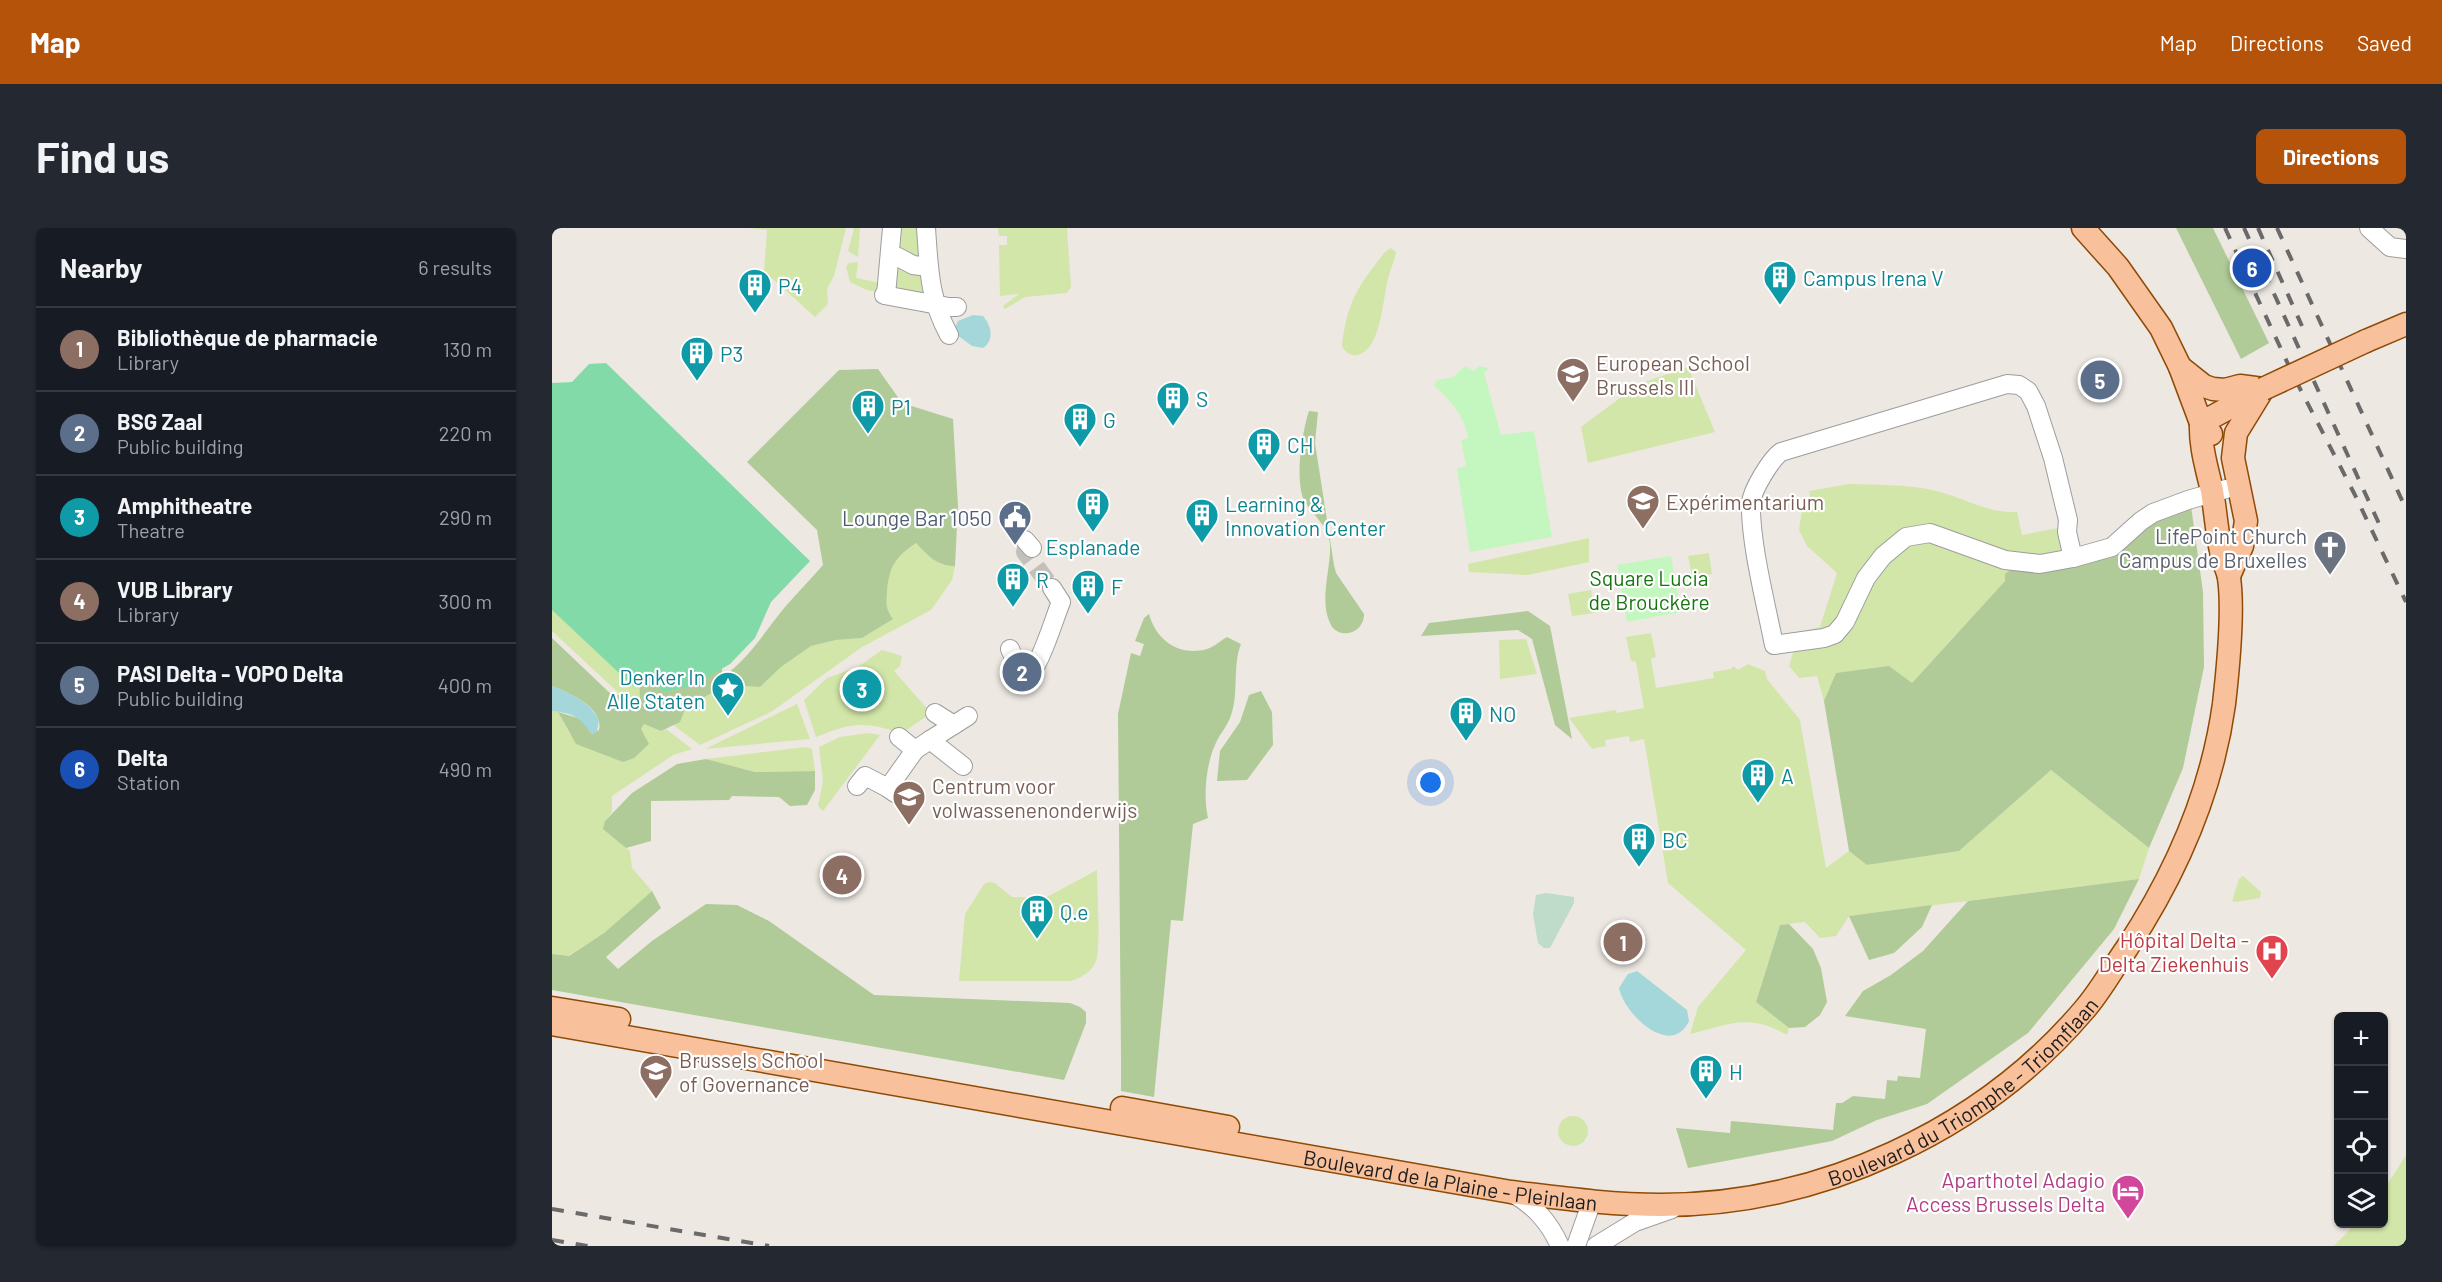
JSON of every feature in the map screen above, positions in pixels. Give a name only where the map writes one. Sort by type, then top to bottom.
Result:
[{"type":"main road","name":"Boulevard du Triomphe - Triomflaan","points":[[1592,1201],[1662,1205],[1694,1203],[1745,1197],[1790,1188],[1835,1174],[1910,1145],[1950,1124],[1999,1091],[2047,1050],[2086,1008],[2156,900],[2195,817],[2210,769],[2223,707],[2233,568],[2233,527],[2219,490],[2214,437],[2201,423],[2180,367],[2161,328],[2136,290],[2083,228]]},
{"type":"main road","points":[[2201,423],[2263,389],[2406,324]]},
{"type":"main road","points":[[2180,367],[2204,386],[2213,389],[2225,390],[2240,386],[2263,389]]},
{"type":"main road","name":"Boulevard du Triomphe - Triomflaan","points":[[2233,568],[2242,546],[2246,521],[2233,455],[2236,433],[2263,389]]},
{"type":"main road","name":"Boulevard de la Plaine - Pleinlaan","points":[[552,1008],[1225,1134],[1510,1192],[1592,1201]]},
{"type":"main road","name":"Boulevard de la Plaine - Pleinlaan","points":[[552,1024],[1225,1134],[1552,1184],[1576,1190],[1592,1201]]},
{"type":"street","points":[[892,228],[886,260],[885,295],[957,307]]},
{"type":"street","points":[[926,228],[928,267],[934,304],[949,335]]},
{"type":"street","points":[[2369,228],[2390,247],[2406,249]]},
{"type":"street","points":[[886,260],[898,257],[913,265],[928,267]]},
{"type":"street","points":[[2073,558],[2067,532],[2068,520],[2053,458],[2036,406],[2028,391],[2019,386],[2007,384],[1781,452],[1772,458],[1751,500],[1755,545],[1774,645],[1824,638],[1835,634],[1845,622],[1866,578],[1883,556],[1906,537],[1930,533],[2005,560],[2040,564],[2073,558],[2112,547],[2153,513],[2219,490]]},
{"type":"street","points":[[1010,649],[1017,673],[1025,680],[1036,663],[1061,602],[1052,588]]},
{"type":"street","points":[[857,786],[865,776],[891,790],[923,745],[961,720],[934,713]]},
{"type":"street","points":[[899,736],[923,745],[963,766]]},
{"type":"street","points":[[1510,1192],[1536,1210],[1551,1228],[1560,1246]]},
{"type":"street","points":[[1576,1246],[1592,1201]]},
{"type":"street","points":[[1596,1246],[1647,1216],[1694,1203]]},
{"type":"green space","points":[[751,228],[846,228],[834,276],[827,289],[828,304],[815,317],[764,271],[767,230]]},
{"type":"green space","points":[[854,228],[860,228],[858,257],[848,251]]},
{"type":"green space","points":[[894,228],[922,228],[924,262],[892,251]]},
{"type":"green space","points":[[998,228],[1067,228],[1071,287],[1067,293],[1025,297],[1005,309],[1003,306],[1019,294],[1000,296],[999,245],[1007,245],[1007,236],[999,236]]},
{"type":"green space","points":[[2176,228],[2213,228],[2269,343],[2241,359]]},
{"type":"green space","points":[[1391,248],[1396,252],[1377,333],[1365,351],[1357,355],[1350,354],[1342,346],[1352,303],[1367,275],[1384,253]]},
{"type":"green space","points":[[891,260],[924,274],[923,293],[888,293]]},
{"type":"green space","points":[[858,262],[856,278],[885,284],[884,293],[867,290],[850,282],[846,267],[849,263]]},
{"type":"green space","points":[[606,363],[810,561],[771,602],[755,638],[730,664],[692,686],[664,692],[645,675],[634,687],[552,610],[552,383],[572,382],[589,364]]},
{"type":"green space","points":[[1465,366],[1474,371],[1479,366],[1489,368],[1484,373],[1501,435],[1534,431],[1552,537],[1470,552],[1457,468],[1466,466],[1461,440],[1468,438],[1464,423],[1456,409],[1434,386],[1437,380],[1453,377]]},
{"type":"green space","points":[[1688,367],[1715,432],[1588,463],[1581,427],[1639,384]]},
{"type":"green space","points":[[878,369],[902,403],[953,419],[958,506],[955,566],[938,562],[916,543],[898,558],[889,576],[887,603],[893,619],[862,638],[836,640],[811,646],[781,667],[760,687],[730,685],[721,679],[717,690],[686,707],[680,722],[661,731],[644,724],[641,729],[649,744],[634,758],[623,762],[576,744],[558,712],[581,719],[592,734],[599,730],[599,722],[596,714],[584,702],[552,686],[552,638],[614,697],[620,694],[634,702],[640,701],[639,679],[647,671],[722,666],[722,678],[749,653],[785,607],[823,565],[817,530],[747,462],[839,370]]},
{"type":"green space","points":[[1309,411],[1318,412],[1315,443],[1336,573],[1364,614],[1360,626],[1350,633],[1334,629],[1327,614],[1325,595],[1330,554],[1329,538],[1324,527],[1305,502],[1300,483],[1300,457]]},
{"type":"green space","points":[[1849,484],[1922,488],[1985,508],[2017,512],[2022,535],[2063,527],[2064,553],[2006,574],[2005,581],[1911,684],[1836,673],[1824,701],[1817,676],[1799,678],[1789,666],[1795,647],[1794,633],[1820,627],[1837,573],[1807,546],[1799,530],[1803,503],[1810,497],[1809,491]]},
{"type":"green space","points":[[2191,506],[2203,592],[2204,667],[2183,768],[2149,848],[2051,770],[1959,851],[1867,865],[1849,851],[1824,701],[1836,673],[1889,666],[1912,683],[2005,581],[2005,574],[2013,568],[2037,569]]},
{"type":"green space","points":[[1589,538],[1589,562],[1528,575],[1469,572],[1468,564]]},
{"type":"green space","points":[[916,543],[938,562],[955,566],[952,580],[931,610],[862,647],[771,712],[700,745],[648,706],[721,679],[760,687],[781,667],[811,646],[836,640],[862,638],[892,619],[887,600],[892,569],[898,558]]},
{"type":"green space","points":[[1709,553],[1712,574],[1692,576],[1688,556]]},
{"type":"green space","name":"Square Lucia de Brouckère","points":[[1671,556],[1681,612],[1627,622],[1617,565]]},
{"type":"green space","points":[[1591,590],[1595,613],[1572,616],[1568,594]]},
{"type":"green space","points":[[552,607],[639,679],[640,701],[634,702],[623,697],[552,631]]},
{"type":"green space","points":[[1528,611],[1550,626],[1572,739],[1555,725],[1532,639],[1518,630],[1421,636],[1429,623]]},
{"type":"green space","points":[[1149,614],[1157,632],[1163,639],[1187,651],[1207,649],[1227,637],[1241,644],[1237,660],[1233,708],[1215,745],[1208,771],[1206,800],[1208,818],[1193,824],[1183,921],[1171,920],[1154,1097],[1121,1091],[1118,714],[1131,653],[1140,656],[1144,644],[1135,641],[1144,618]]},
{"type":"green space","points":[[1651,633],[1656,657],[1651,659],[1656,688],[1714,678],[1713,672],[1731,669],[1733,666],[1738,670],[1748,664],[1765,671],[1767,679],[1800,720],[1826,868],[1849,851],[1867,865],[1959,851],[2051,770],[2149,848],[2139,879],[1849,916],[1836,936],[1820,938],[1805,922],[1780,925],[1756,1002],[1789,1028],[1787,1035],[1773,1028],[1750,1022],[1728,1024],[1690,1034],[1698,1007],[1746,950],[1668,883],[1644,739],[1630,742],[1629,736],[1605,740],[1606,746],[1592,749],[1569,718],[1644,708],[1636,662],[1631,661],[1626,637]]},
{"type":"green space","points":[[1526,639],[1537,674],[1500,679],[1499,640]]},
{"type":"green space","points":[[882,650],[902,656],[900,666],[894,671],[931,713],[901,734],[878,727],[858,725],[816,737],[804,700],[827,678],[858,667]]},
{"type":"green space","points":[[1261,691],[1272,712],[1273,745],[1247,780],[1217,781],[1220,751],[1240,722],[1249,695]]},
{"type":"green space","points":[[797,704],[810,739],[705,749]]},
{"type":"green space","points":[[552,711],[558,712],[571,736],[640,729],[644,724],[661,731],[666,729],[692,749],[673,755],[612,796],[612,812],[605,821],[604,829],[630,851],[632,868],[652,891],[604,933],[568,956],[552,954]]},
{"type":"green space","points":[[869,733],[880,735],[823,811],[818,806],[823,781],[819,747],[840,737]]},
{"type":"green space","points":[[806,747],[812,749],[815,771],[755,772],[706,759]]},
{"type":"green space","points":[[706,759],[755,772],[815,771],[815,790],[807,805],[790,806],[779,797],[732,796],[729,800],[651,801],[651,841],[626,848],[603,829],[605,821],[632,793],[677,764]]},
{"type":"green space","points":[[1097,870],[1099,931],[1097,954],[1092,969],[1086,974],[1071,981],[959,981],[965,914],[984,884],[995,883],[1012,897],[1045,898]]},
{"type":"green space","points":[[2243,876],[2261,892],[2260,898],[2232,901],[2239,879]]},
{"type":"green space","points":[[2139,879],[2114,929],[2028,1033],[1927,1104],[1877,1120],[1832,1141],[1688,1168],[1676,1128],[1730,1133],[1731,1121],[1833,1130],[1836,1103],[1842,1103],[1853,1096],[1885,1099],[1887,1080],[1897,1081],[1898,1076],[1920,1078],[1926,1029],[1845,1016],[1863,991],[1891,975],[1923,951],[1968,901]]},
{"type":"green space","points":[[652,891],[661,908],[606,957],[618,969],[652,941],[706,904],[737,905],[769,921],[874,995],[1070,1003],[1086,1012],[1086,1023],[1064,1080],[552,990],[552,954],[569,956],[604,933]]},
{"type":"green space","points":[[1546,893],[1574,897],[1574,903],[1550,948],[1544,948],[1538,943],[1533,914],[1536,895]]},
{"type":"green space","points":[[1932,905],[1922,927],[1894,953],[1869,960],[1849,916]]},
{"type":"green space","points":[[1789,924],[1813,949],[1821,968],[1827,1002],[1820,1015],[1805,1027],[1789,1028],[1756,1002],[1780,925]]},
{"type":"green space","points":[[1573,1116],[1583,1121],[1588,1131],[1583,1141],[1573,1146],[1563,1141],[1558,1131],[1563,1121]]},
{"type":"green space","points":[[2406,1155],[2406,1246],[2334,1246],[2351,1228],[2388,1228],[2388,1184]]},
{"type":"water","points":[[973,315],[983,316],[990,328],[989,341],[983,348],[972,346],[953,332],[958,321]]},
{"type":"water","points":[[552,686],[572,695],[590,708],[599,720],[597,732],[592,734],[583,723],[571,715],[552,711]]},
{"type":"water","points":[[1637,971],[1687,1010],[1689,1021],[1681,1032],[1671,1036],[1660,1034],[1639,1020],[1630,1009],[1619,988],[1628,974]]},
{"type":"tunnel","points":[[1032,548],[1025,552],[1052,588]]},
{"type":"railway","points":[[2225,228],[2294,377],[2355,495],[2406,602]]},
{"type":"railway","points":[[2244,228],[2381,528]]},
{"type":"railway","points":[[2258,228],[2302,326]]},
{"type":"railway","points":[[2277,228],[2406,509]]},
{"type":"railway","points":[[552,1209],[769,1246]]},
{"type":"railway","points":[[552,1240],[588,1246]]},
{"type":"place","name":"Delta","points":[[2252,268]]},
{"type":"place","name":"Campus Irena V","points":[[1780,306]]},
{"type":"place","name":"P4","points":[[755,314]]},
{"type":"place","name":"PASI Delta - VOPO Delta","points":[[2100,380]]},
{"type":"place","name":"P3","points":[[697,382]]},
{"type":"place","name":"European School Brussels III","points":[[1573,403]]},
{"type":"place","name":"S","points":[[1173,427]]},
{"type":"place","name":"P1","points":[[868,435]]},
{"type":"place","name":"G","points":[[1080,448]]},
{"type":"place","name":"CH","points":[[1264,473]]},
{"type":"place","name":"Expérimentarium","points":[[1643,530]]},
{"type":"place","name":"Esplanade","points":[[1093,533]]},
{"type":"place","name":"Learning & Innovation Center","points":[[1202,544]]},
{"type":"place","name":"Lounge Bar 1050","points":[[1015,546]]},
{"type":"place","name":"LifePoint Church Campus de Bruxelles","points":[[2330,576]]},
{"type":"place","name":"R","points":[[1013,608]]},
{"type":"place","name":"F","points":[[1088,615]]},
{"type":"place","name":"BSG Zaal","points":[[1022,672]]},
{"type":"place","name":"Amphitheatre","points":[[862,689]]},
{"type":"place","name":"Denker In Alle Staten","points":[[728,717]]},
{"type":"place","name":"NO","points":[[1466,742]]},
{"type":"place","name":"A","points":[[1758,804]]},
{"type":"place","name":"Centrum voor volwassenenonderwijs","points":[[909,826]]},
{"type":"place","name":"BC","points":[[1639,868]]},
{"type":"place","name":"VUB Library","points":[[842,875]]},
{"type":"place","name":"Q.e","points":[[1037,940]]},
{"type":"place","name":"Bibliothèque de pharmacie","points":[[1623,942]]},
{"type":"place","name":"Hôpital Delta - Delta Ziekenhuis","points":[[2272,980]]},
{"type":"place","name":"Brussels School of Governance","points":[[656,1100]]},
{"type":"place","name":"H","points":[[1706,1100]]},
{"type":"place","name":"Aparthotel Adagio Access Brussels Delta","points":[[2128,1220]]}]
